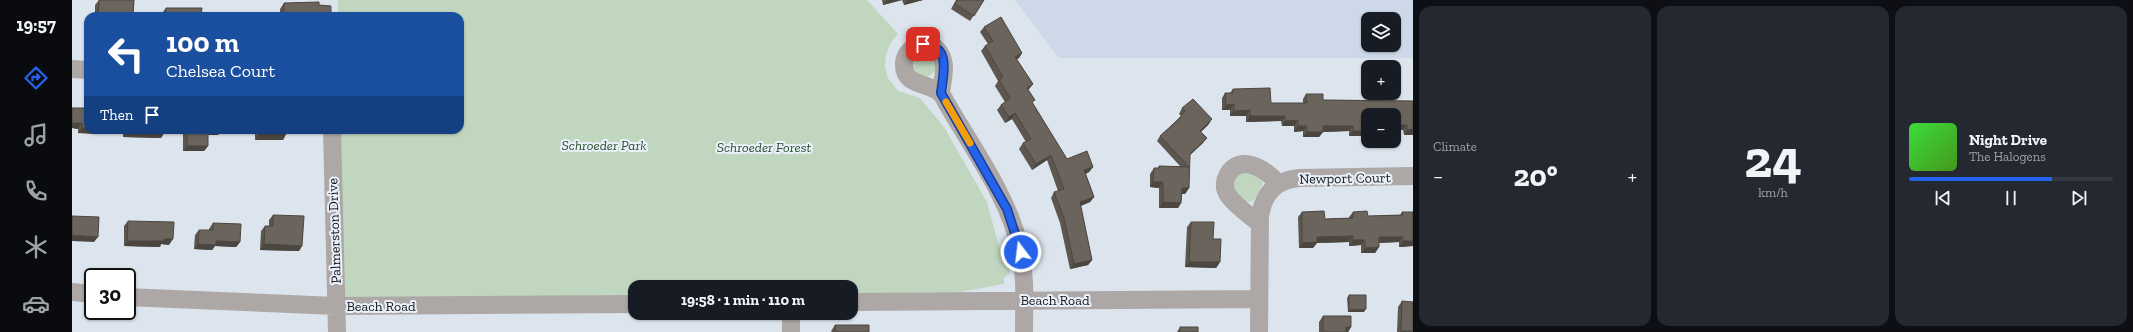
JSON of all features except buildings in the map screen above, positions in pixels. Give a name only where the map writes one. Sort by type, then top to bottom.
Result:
[{"type":"street","points":[[72,69],[84,70]]},
{"type":"street","points":[[941,93],[1001,197],[1012,222],[1021,252],[1024,332]]},
{"type":"street","name":"Palmerston Drive","points":[[332,134],[337,332]]},
{"type":"street","points":[[1259,332],[1260,224],[1262,204],[1265,197],[1277,184],[1267,174],[1250,165],[1240,165],[1231,171],[1225,180],[1228,195],[1260,224]]},
{"type":"street","name":"Newport Court","points":[[1277,184],[1287,179],[1299,178],[1413,176]]},
{"type":"street","points":[[72,292],[84,293]]},
{"type":"street","name":"Beach Road","points":[[136,297],[336,306],[628,304]]},
{"type":"street","name":"Beach Road","points":[[858,302],[1259,299]]},
{"type":"street","points":[[791,320],[791,332]]},
{"type":"shaded area","points":[[1015,0],[1413,0],[1413,58],[1059,58]]},
{"type":"green space","name":"Schroeder Forest","points":[[338,0],[867,0],[898,34],[890,44],[886,55],[885,67],[888,78],[898,91],[920,98],[944,127],[987,202],[1001,254],[1006,257],[1010,273],[1004,278],[1004,284],[960,292],[858,294],[858,280],[628,280],[628,295],[349,300],[342,294],[340,134],[464,134],[464,12],[338,12]]},
{"type":"green space","points":[[924,53],[929,54],[935,60],[935,70],[929,76],[924,77],[919,76],[913,70],[912,65],[913,60],[919,54]]},
{"type":"green space","points":[[1246,171],[1262,180],[1263,183],[1254,200],[1250,202],[1244,201],[1233,189],[1234,177]]},
{"type":"slow traffic","points":[[946,102],[970,143]]},
{"type":"route","points":[[923,44],[935,47],[942,55],[944,74],[941,93],[1007,209],[1021,252]]},
{"type":"park label","name":"Schroeder Park","points":[[604,145]]}]
